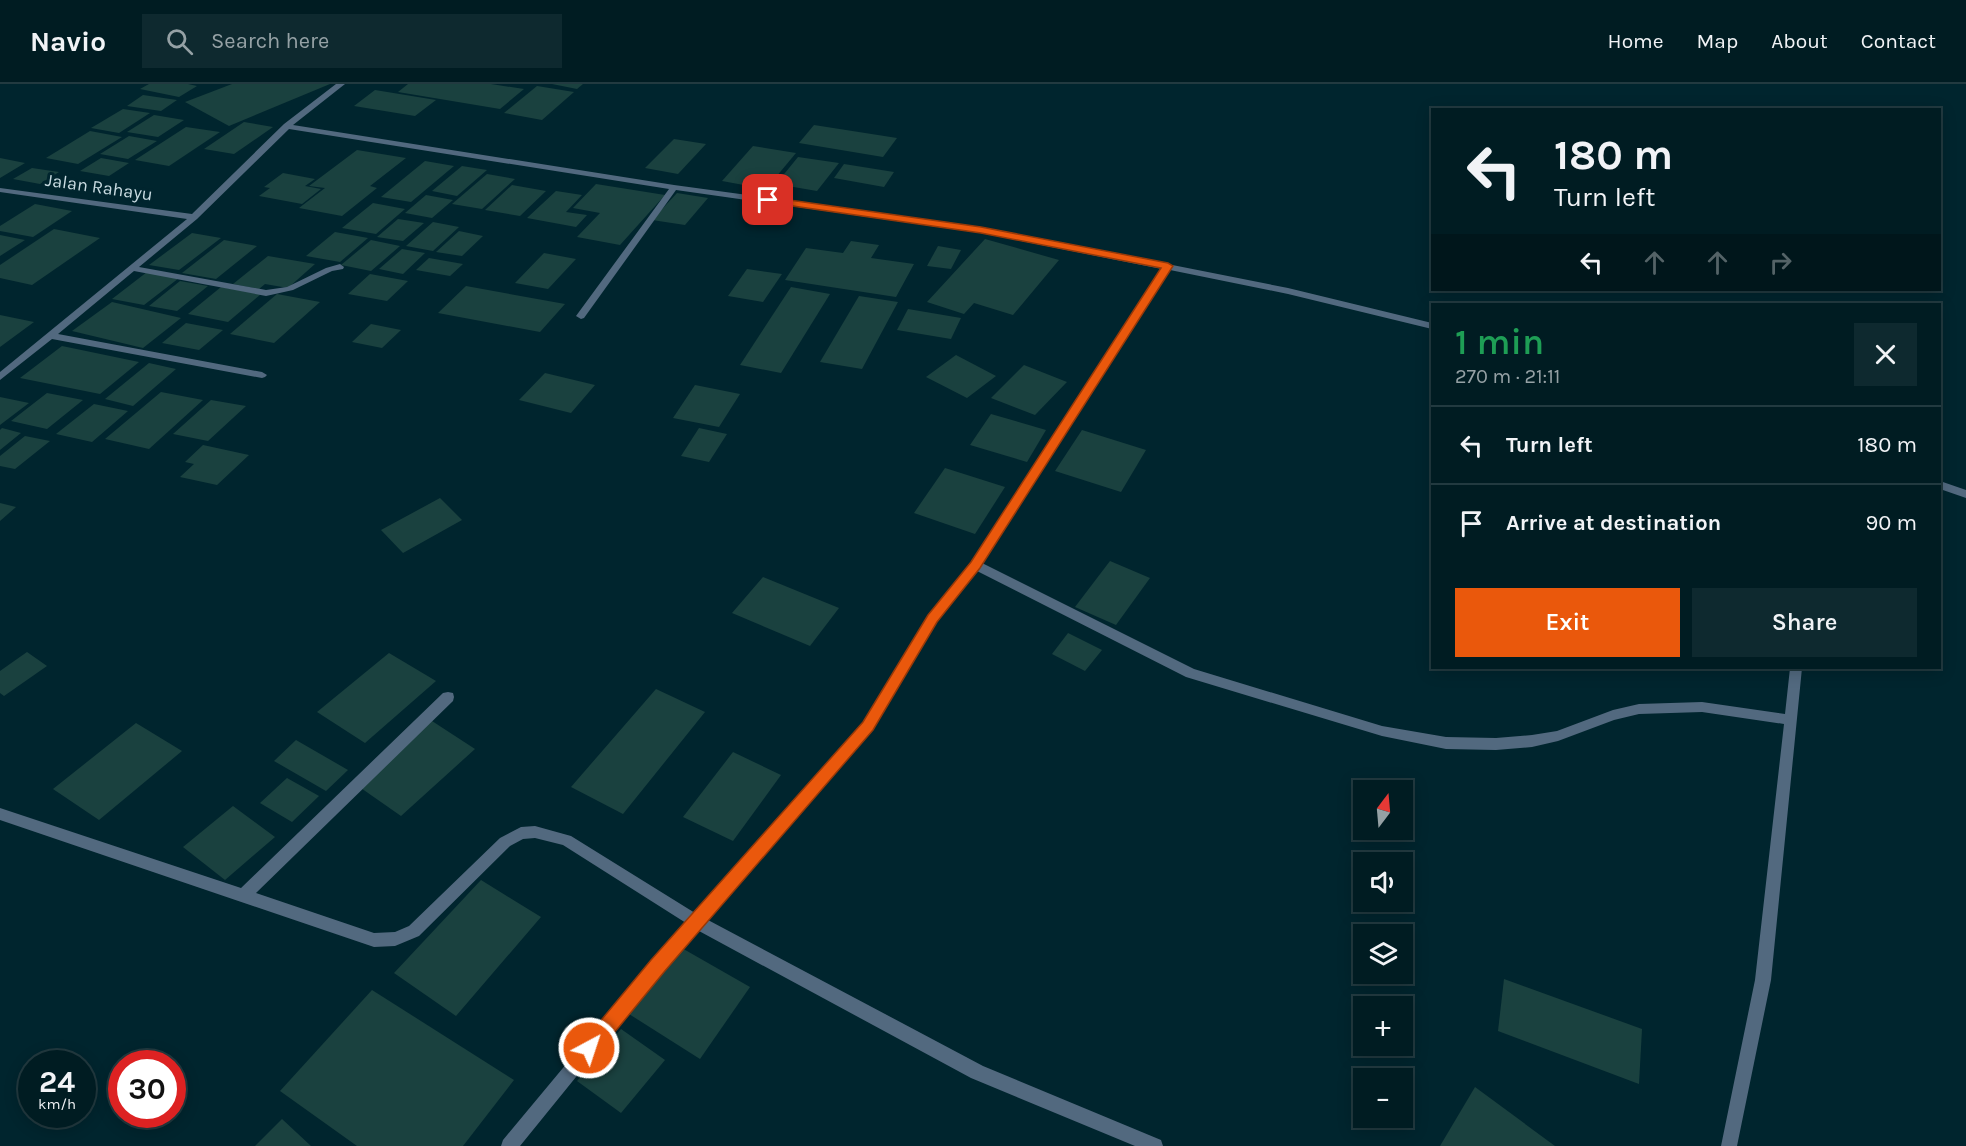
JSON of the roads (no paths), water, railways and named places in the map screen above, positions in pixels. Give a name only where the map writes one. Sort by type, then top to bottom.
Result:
[{"type":"street","points":[[0,377],[194,217],[287,126],[340,84]]},
{"type":"street","points":[[287,126],[674,187],[981,230],[1288,291],[1431,326]]},
{"type":"street","points":[[581,316],[674,187]]},
{"type":"street","name":"Jalan Rahayu","points":[[0,190],[194,217]]},
{"type":"street","points":[[509,1146],[657,966],[868,726],[933,619],[975,565],[1168,266]]},
{"type":"street","points":[[133,268],[266,293],[292,289],[330,268],[340,267]]},
{"type":"street","points":[[52,336],[262,375]]},
{"type":"street","points":[[1941,485],[1966,494]]},
{"type":"street","points":[[975,565],[1190,673],[1382,731],[1436,741],[1496,744],[1532,741],[1558,736],[1639,709],[1666,707],[1702,707],[1791,720]]},
{"type":"street","points":[[1729,1146],[1763,980],[1796,669]]},
{"type":"street","points":[[242,897],[448,697]]},
{"type":"street","points":[[0,814],[374,940],[390,941],[414,932],[505,842],[521,833],[535,832],[566,840],[697,922],[977,1072],[1155,1146]]}]
